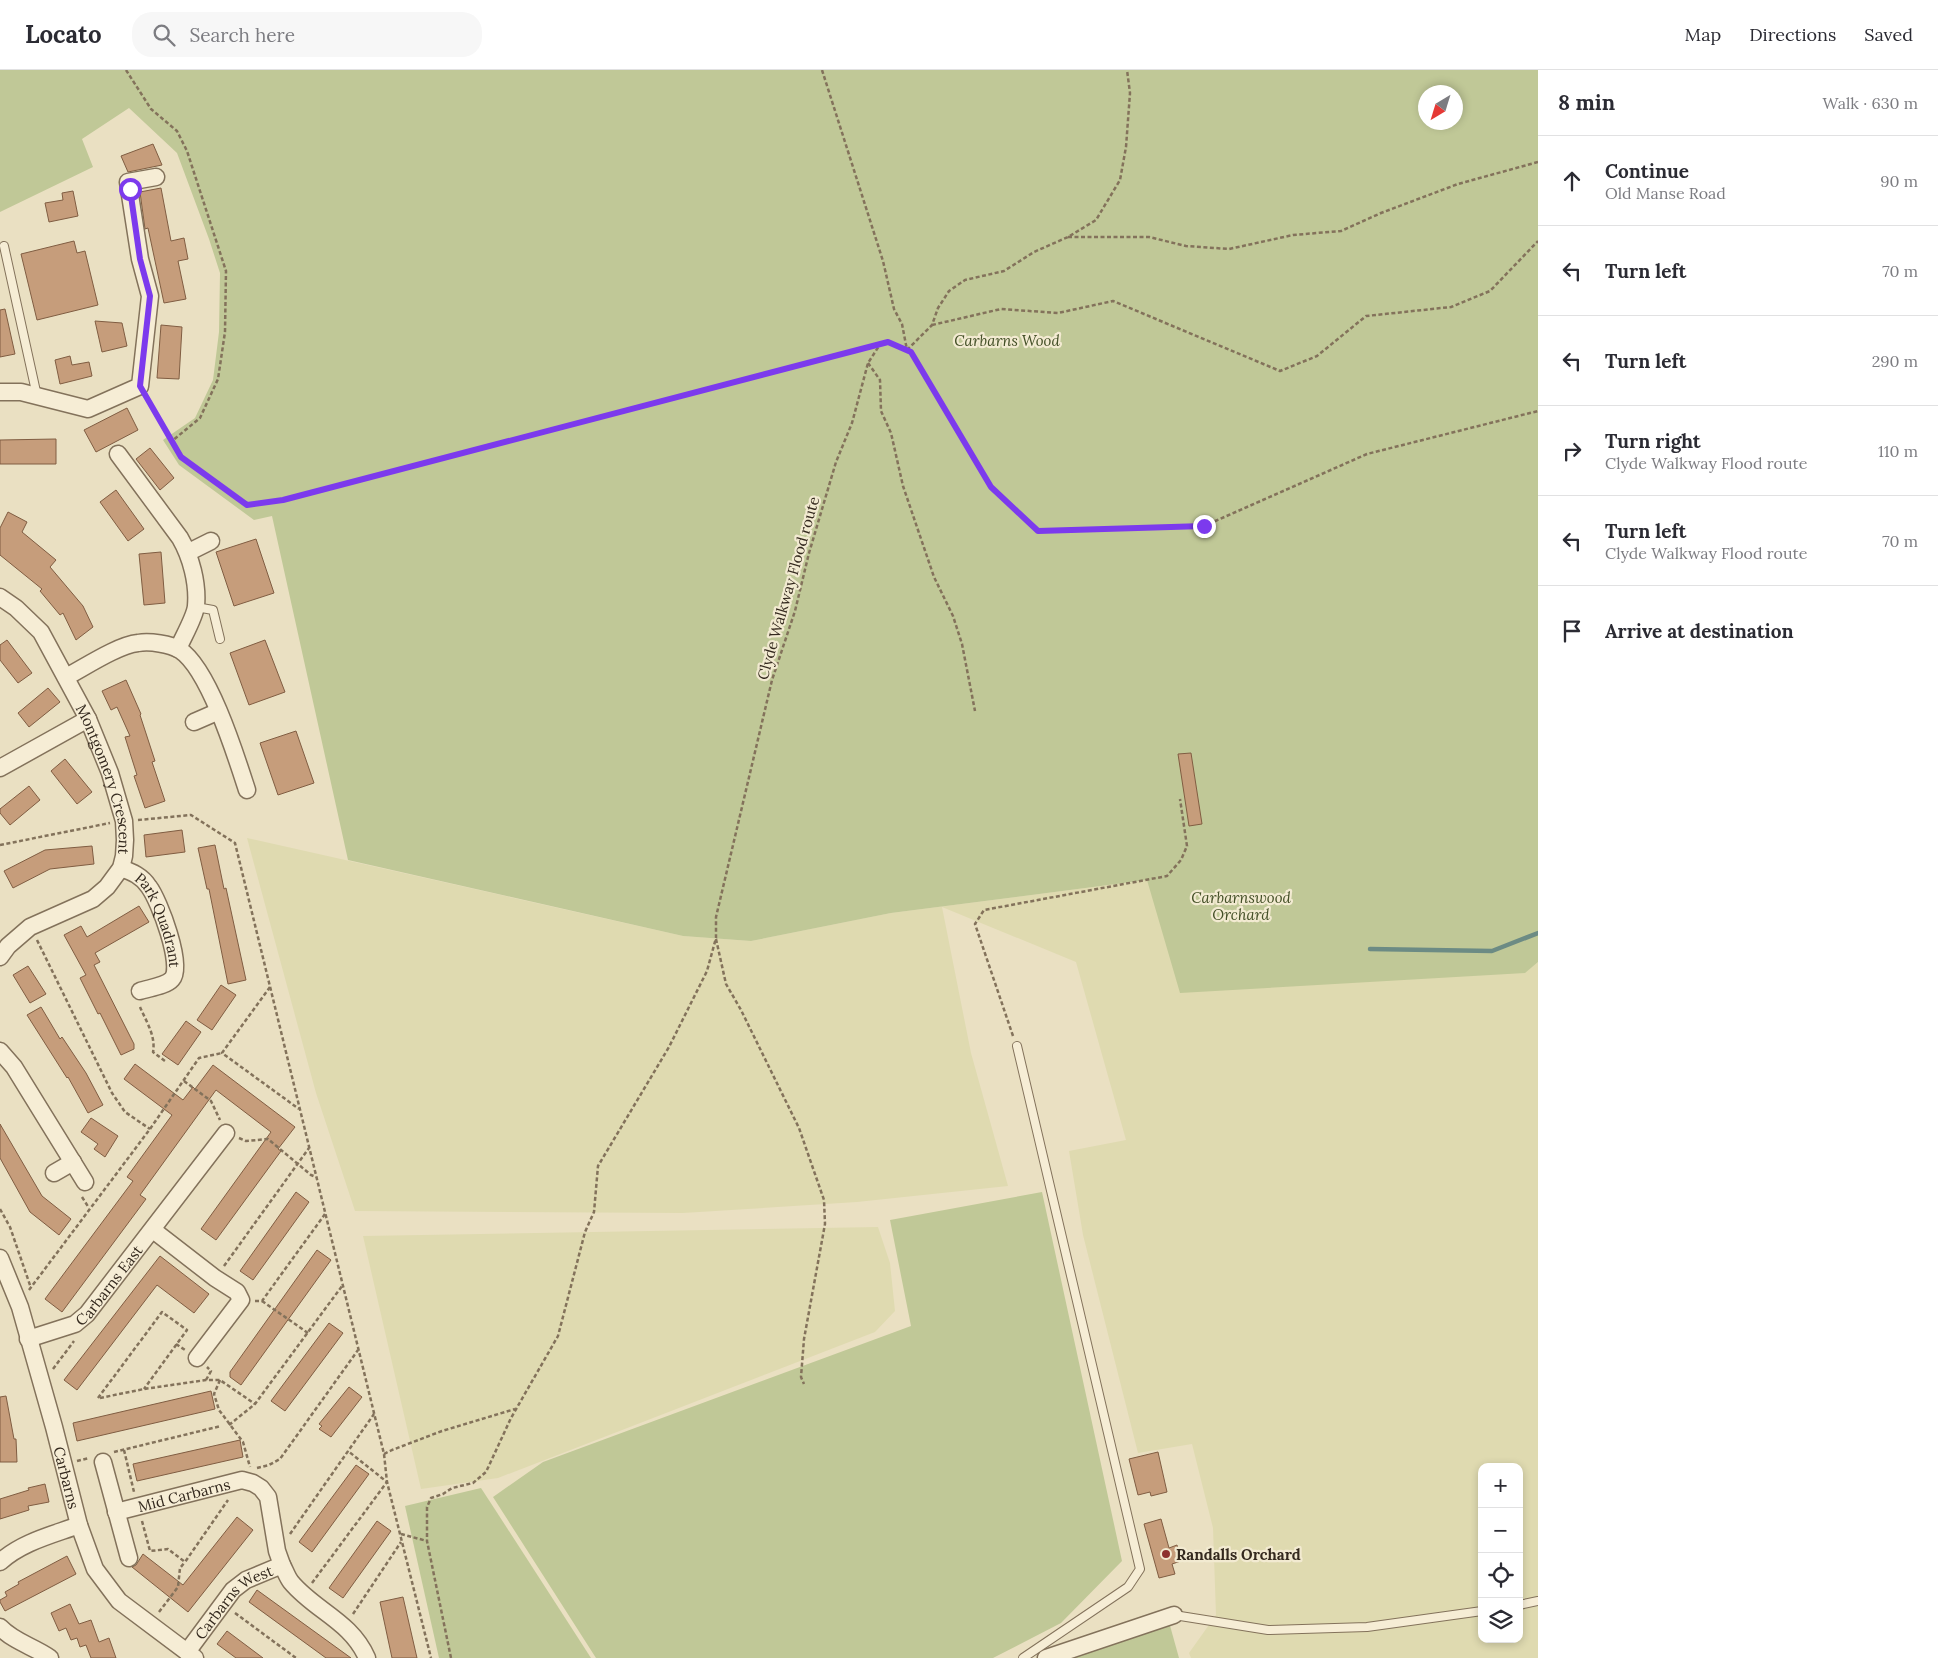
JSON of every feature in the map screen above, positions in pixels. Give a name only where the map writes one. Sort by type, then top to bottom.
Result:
[{"type":"street","points":[[0,392],[21,392],[88,409],[140,386],[150,296],[140,259],[128,182],[156,177]]},
{"type":"street","points":[[118,454],[180,538],[188,552],[196,607],[178,649]]},
{"type":"street","points":[[188,552],[211,541]]},
{"type":"street","name":"Montgomery Crescent","points":[[0,597],[16,608],[40,632],[66,678],[88,719],[110,773],[124,821],[124,856],[121,868],[107,887],[93,899],[30,927],[8,946],[0,957]]},
{"type":"street","points":[[66,678],[126,646],[139,642],[156,643],[178,649],[189,658],[204,681],[230,738],[247,790]]},
{"type":"street","points":[[194,722],[217,712]]},
{"type":"street","points":[[0,768],[88,719]]},
{"type":"street","name":"Park Quadrant","points":[[121,868],[137,875],[149,886],[156,898],[173,947],[177,970],[169,981],[140,990]]},
{"type":"street","points":[[0,1051],[14,1067],[85,1182]]},
{"type":"street","name":"Carbarns East","points":[[28,1339],[75,1324],[81,1320],[153,1230],[226,1133]]},
{"type":"street","points":[[54,1173],[73,1162]]},
{"type":"street","name":"Carbarns East","points":[[153,1230],[215,1278],[237,1292],[241,1300]]},
{"type":"street","name":"Carbarns","points":[[0,1258],[20,1307],[80,1525],[95,1568],[118,1601],[191,1655]]},
{"type":"street","points":[[197,1358],[241,1300]]},
{"type":"street","points":[[100,1458],[129,1558]]},
{"type":"street","name":"Mid Carbarns","points":[[116,1512],[246,1475],[268,1497],[280,1558]]},
{"type":"street","points":[[0,1562],[10,1554],[39,1539],[80,1525]]},
{"type":"street","name":"Carbarns West","points":[[191,1655],[233,1590],[280,1558],[290,1581],[344,1625],[356,1639],[367,1658]]},
{"type":"street","points":[[1046,1658],[1174,1615]]},
{"type":"street","points":[[0,1627],[6,1634],[21,1644],[50,1658]]},
{"type":"lane","points":[[4,246],[37,396]]},
{"type":"lane","points":[[196,607],[213,610],[220,639]]},
{"type":"lane","points":[[1017,1046],[1140,1569],[1128,1588],[1023,1658]]},
{"type":"lane","points":[[1523,1604],[1538,1601]]},
{"type":"lane","points":[[1174,1615],[1268,1630],[1367,1627],[1478,1612]]},
{"type":"path","points":[[126,70],[151,109],[177,131],[187,151],[226,271],[225,332],[218,378],[200,418],[172,441]]},
{"type":"path","points":[[822,70],[878,245],[894,309],[902,324],[907,350]]},
{"type":"path","points":[[907,350],[932,325],[938,308],[949,291],[964,280],[1004,271],[1034,252],[1068,237],[1096,220],[1120,180],[1126,147],[1130,93],[1127,70]]},
{"type":"path","points":[[1068,237],[1149,237],[1186,246],[1229,249],[1293,235],[1341,230],[1458,184],[1538,162]]},
{"type":"path","points":[[932,325],[1001,309],[1058,313],[1113,300],[1280,370],[1317,356],[1366,316],[1451,306],[1490,291],[1538,241]]},
{"type":"path","points":[[140,386],[181,457],[247,505],[283,500],[888,342],[911,352],[991,487],[1038,531],[1204,526],[1367,454],[1538,411]]},
{"type":"path","name":"Clyde Walkway Flood route","points":[[427,1541],[427,1508],[431,1498],[443,1494],[452,1488],[473,1483],[486,1472],[516,1408],[558,1336],[585,1232],[594,1212],[598,1166],[669,1047],[706,971],[716,938],[716,918],[772,680],[795,611],[809,553],[836,462],[852,423],[868,363],[880,344]]},
{"type":"path","points":[[868,363],[880,380],[882,394],[881,411],[892,433],[903,486],[934,577],[952,616],[962,644],[975,711]]},
{"type":"path","points":[[1017,1046],[975,924],[984,910],[1167,876],[1181,860],[1186,846],[1180,799]]},
{"type":"path","points":[[0,845],[124,821],[191,815],[234,843],[384,1454],[387,1482],[431,1658]]},
{"type":"path","points":[[30,927],[112,1093],[125,1112],[150,1129]]},
{"type":"path","points":[[716,938],[726,984],[742,1010],[799,1128],[824,1200],[825,1224],[804,1339],[801,1377],[804,1384]]},
{"type":"path","points":[[20,1307],[31,1288],[150,1129],[199,1058],[222,1053],[270,987]]},
{"type":"path","points":[[140,990],[134,995],[152,1034],[153,1052],[165,1061]]},
{"type":"path","points":[[222,1053],[300,1110]]},
{"type":"path","points":[[184,1080],[211,1101],[226,1133],[246,1140],[268,1139],[311,1175],[316,1177]]},
{"type":"path","points":[[215,1278],[309,1148]]},
{"type":"path","points":[[0,1209],[10,1227],[31,1288]]},
{"type":"path","points":[[262,1301],[325,1214]]},
{"type":"path","points":[[229,1424],[255,1404],[342,1286]]},
{"type":"path","points":[[241,1300],[262,1301],[308,1333]]},
{"type":"path","points":[[144,1389],[188,1330],[162,1312],[98,1398],[144,1389],[206,1380],[220,1380],[255,1404]]},
{"type":"path","points":[[41,1383],[74,1341]]},
{"type":"path","points":[[150,1624],[178,1587],[180,1568],[246,1475],[280,1459],[358,1350]]},
{"type":"path","points":[[220,1380],[214,1394],[219,1410],[243,1442],[248,1459]]},
{"type":"path","points":[[384,1454],[442,1431],[516,1408]]},
{"type":"path","points":[[280,1558],[348,1451],[374,1414]]},
{"type":"path","points":[[64,1464],[100,1458],[124,1450],[221,1426]]},
{"type":"path","points":[[124,1450],[150,1552],[168,1549],[185,1562]]},
{"type":"path","points":[[348,1451],[387,1482]]},
{"type":"path","points":[[304,1594],[387,1482]]},
{"type":"path","points":[[401,1534],[427,1541],[451,1658]]},
{"type":"path","points":[[344,1625],[357,1610],[402,1540]]},
{"type":"path","points":[[223,1605],[296,1658]]},
{"type":"green space","points":[[0,70],[1538,70],[1538,962],[1525,973],[1180,993],[1147,880],[891,913],[751,941],[683,936],[348,860],[272,516],[254,520],[179,465],[163,440],[195,418],[213,380],[219,332],[220,273],[209,239],[177,153],[129,108],[82,139],[93,167],[0,212]]},
{"type":"green space","name":"Carbarnswood Orchard","points":[[247,838],[683,936],[751,941],[891,913],[1147,880],[1524,973],[1538,962],[1538,1658],[1191,1658],[1189,1653],[1216,1615],[1213,1528],[1192,1444],[1138,1453],[1083,1235],[1069,1151],[1126,1140],[1076,962],[942,907],[971,1053],[1008,1186],[857,1202],[683,1213],[355,1211],[316,1093]]},
{"type":"green space","points":[[1042,1192],[1122,1561],[1061,1623],[993,1658],[596,1658],[493,1497],[543,1462],[911,1326],[890,1220]]},
{"type":"green space","points":[[878,1227],[890,1263],[895,1311],[875,1332],[498,1478],[421,1489],[363,1236]]},
{"type":"green space","points":[[481,1488],[591,1658],[439,1658],[405,1506]]},
{"type":"green space","points":[[1169,1622],[1179,1658],[1071,1658]]},
{"type":"building","points":[[153,144],[162,165],[128,172],[121,156]]},
{"type":"building","points":[[161,188],[171,241],[184,238],[188,259],[178,261],[186,299],[164,303],[148,228],[145,229],[140,192]]},
{"type":"building","points":[[73,191],[78,216],[49,222],[45,203],[63,200],[62,193]]},
{"type":"building","points":[[74,241],[77,253],[85,251],[98,305],[37,320],[21,254]]},
{"type":"building","points":[[5,309],[15,354],[0,357],[0,310]]},
{"type":"building","points":[[95,321],[122,323],[127,346],[102,352]]},
{"type":"building","points":[[161,325],[182,327],[179,379],[157,378]]},
{"type":"building","points":[[70,356],[72,365],[89,362],[92,376],[60,384],[55,360]]},
{"type":"building","points":[[127,408],[138,430],[96,452],[84,430]]},
{"type":"building","points":[[56,439],[56,464],[0,464],[0,440]]},
{"type":"building","points":[[150,448],[174,478],[160,490],[136,459]]},
{"type":"building","points":[[116,490],[144,529],[128,541],[100,502]]},
{"type":"building","points":[[8,512],[27,522],[22,532],[56,560],[50,567],[83,606],[93,627],[76,640],[63,613],[60,615],[40,591],[42,589],[0,555],[0,528]]},
{"type":"building","points":[[256,539],[274,593],[234,606],[216,552]]},
{"type":"building","points":[[161,552],[165,603],[144,605],[139,554]]},
{"type":"building","points":[[7,640],[32,673],[18,683],[0,660],[0,645]]},
{"type":"building","points":[[265,640],[285,692],[249,705],[230,653]]},
{"type":"building","points":[[126,680],[141,714],[155,761],[152,762],[165,801],[145,808],[134,776],[137,775],[125,737],[130,736],[117,707],[111,710],[102,691]]},
{"type":"building","points":[[48,688],[60,702],[29,727],[18,713]]},
{"type":"building","points":[[296,731],[314,783],[278,795],[260,743]]},
{"type":"building","points":[[1191,753],[1202,824],[1189,826],[1178,754]]},
{"type":"building","points":[[65,759],[92,792],[77,804],[51,771]]},
{"type":"building","points":[[29,786],[40,800],[10,825],[0,813],[0,809]]},
{"type":"building","points":[[182,830],[185,852],[146,857],[144,835]]},
{"type":"building","points":[[215,845],[246,980],[228,984],[209,889],[207,889],[198,848]]},
{"type":"building","points":[[92,846],[94,864],[50,869],[13,888],[4,871],[45,850]]},
{"type":"building","points":[[139,906],[149,922],[95,953],[100,962],[94,965],[134,1044],[134,1049],[121,1055],[80,978],[86,975],[64,935],[81,926],[87,937]]},
{"type":"building","points":[[28,966],[46,994],[30,1003],[13,975]]},
{"type":"building","points":[[221,985],[236,995],[212,1030],[197,1020]]},
{"type":"building","points":[[41,1007],[60,1039],[62,1037],[86,1073],[103,1105],[88,1113],[68,1077],[27,1015]]},
{"type":"building","points":[[186,1021],[201,1032],[178,1065],[162,1054]]},
{"type":"building","points":[[135,1064],[183,1100],[193,1087],[195,1089],[213,1065],[295,1127],[278,1149],[281,1151],[216,1240],[201,1229],[271,1132],[216,1090],[140,1195],[146,1199],[62,1312],[45,1299],[133,1181],[127,1177],[172,1115],[124,1079]]},
{"type":"building","points":[[91,1118],[118,1136],[105,1157],[94,1149],[98,1144],[81,1132]]},
{"type":"building","points":[[0,1124],[42,1196],[71,1219],[59,1235],[30,1212],[0,1158]]},
{"type":"building","points":[[296,1192],[309,1202],[253,1280],[240,1271]]},
{"type":"building","points":[[317,1250],[331,1260],[241,1385],[230,1377],[230,1372]]},
{"type":"building","points":[[160,1256],[209,1294],[194,1313],[157,1285],[77,1390],[64,1380]]},
{"type":"building","points":[[329,1323],[343,1333],[285,1411],[271,1401]]},
{"type":"building","points":[[349,1387],[362,1397],[331,1437],[319,1429],[322,1426],[319,1424]]},
{"type":"building","points":[[211,1391],[215,1409],[77,1441],[73,1423]]},
{"type":"building","points":[[6,1396],[14,1439],[16,1439],[17,1462],[0,1462],[0,1397]]},
{"type":"building","points":[[240,1440],[243,1457],[137,1481],[133,1464]]},
{"type":"building","points":[[1158,1452],[1167,1492],[1151,1496],[1150,1492],[1138,1495],[1129,1459]]},
{"type":"building","points":[[356,1465],[369,1474],[312,1552],[299,1542]]},
{"type":"building","points":[[45,1484],[49,1502],[28,1506],[29,1510],[0,1519],[0,1499],[29,1490],[28,1488]]},
{"type":"building","points":[[237,1517],[253,1530],[188,1612],[132,1567],[136,1565],[143,1554],[183,1585]]},
{"type":"building","name":"Randalls Orchard","points":[[1161,1519],[1169,1548],[1177,1545],[1181,1561],[1172,1564],[1175,1574],[1159,1578],[1144,1524]]},
{"type":"building","points":[[377,1521],[391,1531],[343,1598],[329,1588]]},
{"type":"building","points":[[67,1556],[76,1574],[5,1611],[0,1600],[7,1596],[5,1592],[19,1584],[18,1582]]},
{"type":"building","points":[[257,1590],[351,1658],[326,1658],[249,1602]]},
{"type":"building","points":[[403,1597],[417,1658],[392,1658],[380,1602]]},
{"type":"building","points":[[70,1604],[79,1624],[91,1620],[99,1642],[109,1638],[116,1658],[91,1658],[86,1645],[80,1647],[77,1638],[71,1640],[66,1628],[59,1631],[51,1613]]},
{"type":"building","points":[[227,1631],[263,1658],[236,1658],[217,1644]]},
{"type":"waterway","points":[[1370,949],[1492,951],[1538,933]]},
{"type":"place","name":"Randalls Orchard","points":[[1166,1554]]},
{"type":"route","points":[[130,189],[140,259],[150,296],[140,386],[181,457],[247,505],[283,500],[888,342],[911,352],[991,487],[1038,531],[1204,526]]},
{"type":"park label","name":"Carbarns Wood","points":[[1007,340]]}]
